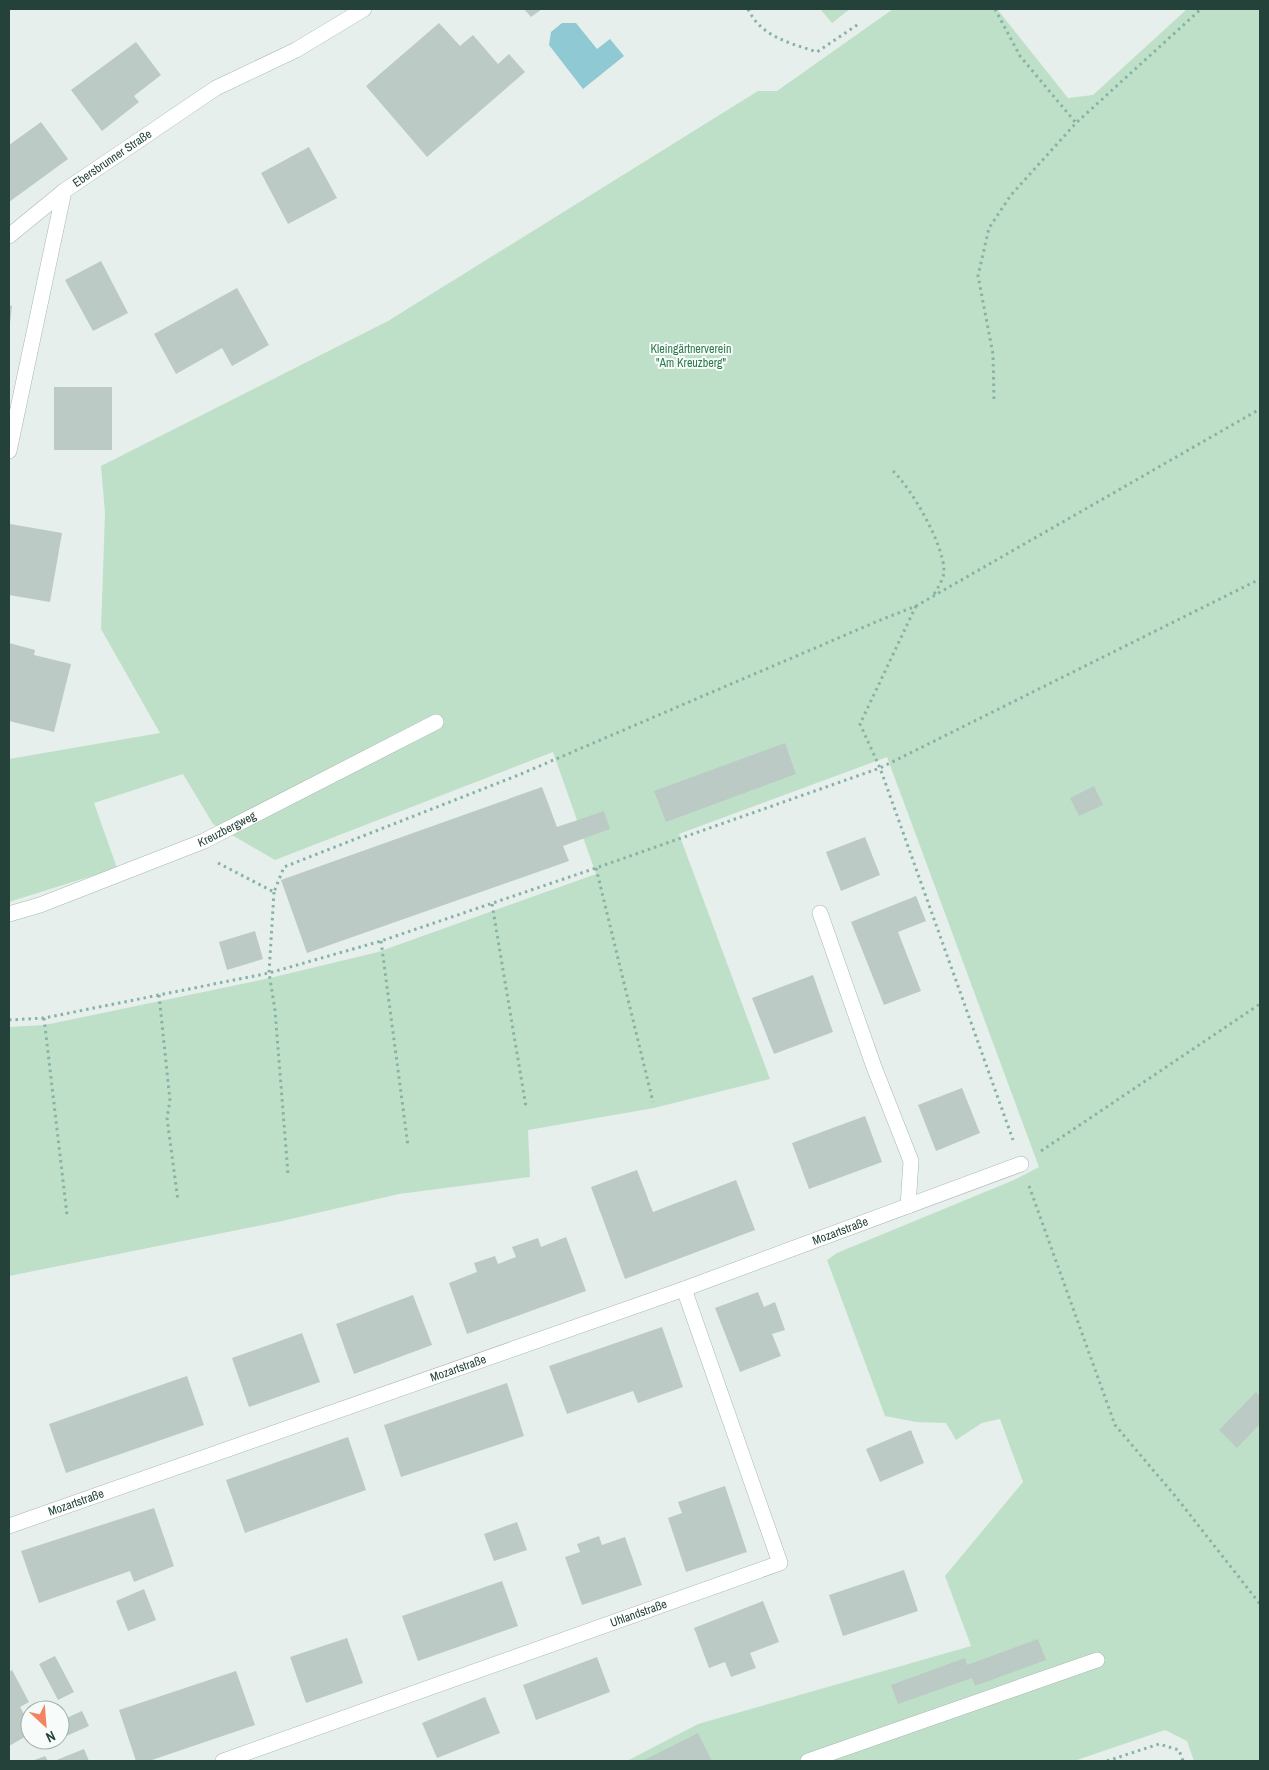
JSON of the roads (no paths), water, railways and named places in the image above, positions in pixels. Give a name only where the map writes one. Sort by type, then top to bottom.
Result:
[{"type":"street","name":"Ebersbrunner Straße","points":[[9,451],[28,353],[64,191],[216,88],[296,50],[364,9]]},
{"type":"street","points":[[9,236],[64,191]]},
{"type":"street","name":"Kreuzbergweg","points":[[9,914],[40,905],[204,841],[436,722]]},
{"type":"street","points":[[820,913],[874,1067],[911,1161],[908,1206]]},
{"type":"street","name":"Mozartstraße","points":[[9,1526],[684,1289],[1022,1164]]},
{"type":"street","name":"Uhlandstraße","points":[[223,1761],[780,1564],[684,1289]]},
{"type":"street","points":[[808,1761],[1097,1660]]},
{"type":"water","points":[[562,23],[576,23],[597,49],[610,39],[624,56],[583,89],[549,45],[551,32]]},
{"type":"park label","name":"Kleingärtnerverein \"Am Kreuzberg\"","points":[[691,356]]}]
